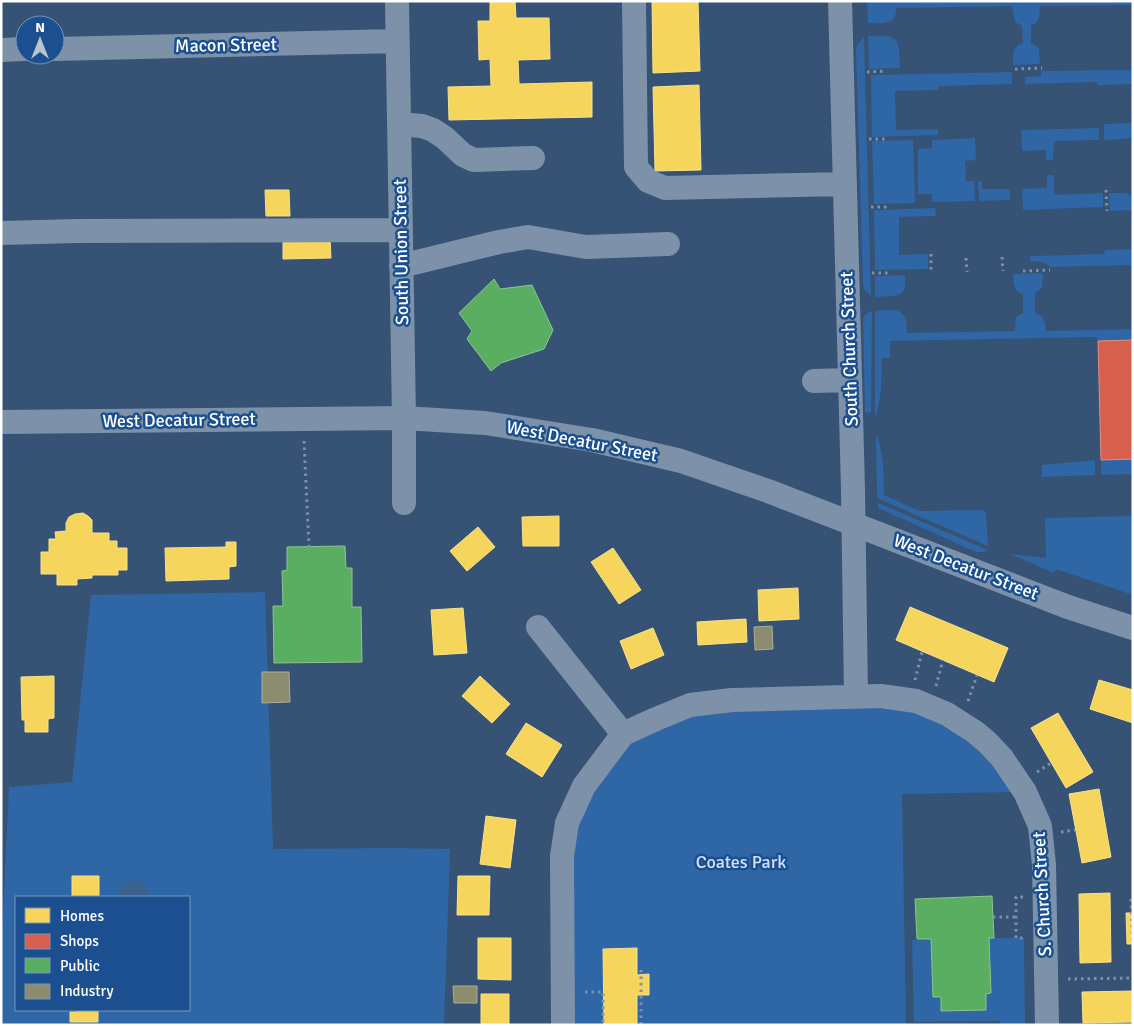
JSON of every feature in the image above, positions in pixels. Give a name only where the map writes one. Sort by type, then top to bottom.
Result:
[{"type":"street","name":"South Union Street","points":[[397,1],[404,503]]},
{"type":"street","points":[[634,1],[636,167],[648,181],[665,188],[845,184]]},
{"type":"street","name":"South Church Street","points":[[840,1],[854,524],[856,696]]},
{"type":"street","name":"Macon Street","points":[[65,49],[397,41]]},
{"type":"street","points":[[1,50],[15,50]]},
{"type":"street","points":[[399,124],[422,126],[433,130],[445,138],[463,155],[474,160],[533,158]]},
{"type":"street","points":[[1,233],[77,230],[401,230]]},
{"type":"street","points":[[401,266],[499,242],[528,237],[586,247],[668,244]]},
{"type":"street","points":[[814,381],[850,380]]},
{"type":"street","name":"West Decatur Street","points":[[1,422],[404,418],[485,423],[592,440],[681,461],[768,491],[1068,607],[1133,628]]},
{"type":"street","points":[[538,627],[623,734],[584,786],[567,823],[562,856],[563,1025]]},
{"type":"street","name":"S. Church Street","points":[[623,734],[690,705],[732,700],[856,696],[881,696],[916,701],[948,714],[975,732],[1002,758],[1026,792],[1040,826],[1044,865],[1047,1025]]},
{"type":"path","points":[[1015,69],[1042,68]]},
{"type":"path","points":[[867,72],[886,72]]},
{"type":"path","points":[[869,139],[885,139]]},
{"type":"path","points":[[1106,190],[1107,211]]},
{"type":"path","points":[[870,207],[889,207]]},
{"type":"path","points":[[931,254],[931,272]]},
{"type":"path","points":[[1002,256],[1003,271]]},
{"type":"path","points":[[966,258],[967,272]]},
{"type":"path","points":[[1023,271],[1050,270]]},
{"type":"path","points":[[872,273],[888,273]]},
{"type":"path","points":[[304,441],[309,546]]},
{"type":"path","points":[[915,680],[922,652]]},
{"type":"path","points":[[936,686],[943,660]]},
{"type":"path","points":[[968,702],[977,675]]},
{"type":"path","points":[[1037,772],[1051,763]]},
{"type":"path","points":[[1060,832],[1075,830]]},
{"type":"path","points":[[1023,897],[1016,897],[1016,938],[1024,938]]},
{"type":"path","points":[[1131,899],[1133,950]]},
{"type":"path","points":[[993,917],[1016,917]]},
{"type":"path","points":[[641,970],[641,1025]]},
{"type":"path","points":[[1068,979],[1133,978]]},
{"type":"path","points":[[584,992],[603,992],[603,1025]]},
{"type":"green space","points":[[867,1],[1133,1],[1133,5],[1040,6],[1038,20],[1031,26],[1031,43],[1039,48],[1040,64],[1013,65],[1015,49],[1019,44],[1023,43],[1022,26],[1015,22],[1012,6],[896,8],[895,16],[891,21],[868,23]]},
{"type":"green space","points":[[868,36],[886,36],[896,40],[899,50],[900,68],[869,69]]},
{"type":"green space","points":[[864,37],[871,296],[864,289],[863,285],[856,49]]},
{"type":"green space","points":[[1133,70],[1133,84],[1098,85],[1097,82],[1025,84],[1025,77],[1041,76],[1041,71]]},
{"type":"green space","points":[[1012,72],[1012,84],[939,86],[938,90],[895,91],[896,130],[938,129],[938,135],[872,137],[871,75]]},
{"type":"green space","points":[[1133,123],[1133,136],[1126,139],[1104,140],[1104,124]]},
{"type":"green space","points":[[1099,128],[1099,140],[1054,142],[1053,160],[1046,160],[1046,150],[1022,151],[1021,130]]},
{"type":"green space","points":[[975,138],[976,160],[965,161],[966,181],[974,181],[975,201],[932,202],[932,194],[918,194],[918,149],[932,148],[932,140]]},
{"type":"green space","points":[[913,140],[915,203],[874,204],[872,141]]},
{"type":"green space","points":[[1047,175],[1054,175],[1054,195],[1103,193],[1103,207],[1023,210],[1022,189],[1047,188]]},
{"type":"green space","points":[[978,181],[982,181],[982,189],[1010,189],[1010,200],[979,201]]},
{"type":"green space","points":[[1109,193],[1126,193],[1133,197],[1133,210],[1110,211]]},
{"type":"green space","points":[[935,208],[936,216],[899,217],[899,255],[928,254],[928,269],[875,270],[874,210]]},
{"type":"green space","points":[[1133,249],[1133,265],[1050,267],[1044,262],[1030,261],[1030,256],[1104,254],[1105,250]]},
{"type":"green space","points":[[1043,273],[1042,288],[1035,293],[1035,313],[1044,320],[1046,331],[1133,329],[1133,340],[1098,341],[1097,337],[1092,337],[890,341],[890,358],[882,358],[881,390],[877,414],[875,415],[875,311],[893,310],[901,313],[906,320],[907,333],[1015,331],[1016,317],[1023,313],[1023,294],[1015,289],[1013,274]]},
{"type":"green space","points":[[905,275],[905,287],[902,293],[893,296],[875,297],[875,276]]},
{"type":"green space","points":[[872,311],[871,413],[865,412],[863,319],[866,314]]},
{"type":"green space","points":[[876,436],[878,436],[883,463],[884,495],[919,511],[984,510],[986,514],[988,546],[877,498]]},
{"type":"green space","points":[[1133,459],[1133,474],[1101,475],[1101,460]]},
{"type":"green space","points":[[1095,460],[1095,475],[1042,477],[1042,465]]},
{"type":"green space","points":[[878,503],[988,550],[976,552],[878,508]]},
{"type":"green space","points":[[1133,516],[1133,595],[1056,569],[1054,573],[1010,554],[1046,558],[1045,518]]},
{"type":"green space","points":[[265,592],[273,849],[450,849],[444,1025],[1,1025],[1,955],[9,787],[72,782],[91,595]]},
{"type":"green space","name":"Coates Park","points":[[881,696],[947,714],[1025,792],[902,794],[906,1025],[563,1025],[562,896],[584,786],[656,719]]},
{"type":"green space","points":[[989,938],[1024,938],[1025,1025],[1000,1025],[1000,1021],[914,1022],[912,940],[931,939],[933,996],[941,997],[941,1011],[986,1009],[986,994],[991,993]]},
{"type":"shaded area","points":[[133,880],[140,882],[147,890],[147,896],[120,896],[122,886]]},
{"type":"building: Homes","points":[[490,1],[515,1],[516,18],[549,18],[550,59],[518,60],[519,84],[592,82],[592,117],[449,120],[448,87],[491,86],[490,59],[479,60],[478,21],[490,21]]},
{"type":"building: Homes","points":[[652,1],[698,1],[700,71],[653,73]]},
{"type":"building: Homes","points":[[699,85],[701,170],[655,171],[653,87]]},
{"type":"building: Homes","points":[[265,190],[289,190],[290,216],[266,216]]},
{"type":"building: Homes","points":[[330,237],[331,258],[283,259],[283,238]]},
{"type":"building: Homes","points":[[83,513],[92,520],[92,533],[109,533],[109,541],[117,541],[117,548],[127,548],[127,570],[118,570],[118,575],[92,575],[92,578],[77,579],[77,585],[57,585],[57,574],[41,574],[41,552],[49,552],[49,539],[56,539],[55,532],[66,531],[66,523],[69,517]]},
{"type":"building: Homes","points":[[559,516],[559,546],[523,546],[522,517]]},
{"type":"building: Homes","points":[[478,527],[495,547],[467,571],[450,551]]},
{"type":"building: Homes","points":[[226,542],[236,542],[236,566],[229,567],[229,579],[166,581],[165,548],[226,547]]},
{"type":"building: Homes","points":[[613,548],[641,590],[619,604],[591,562]]},
{"type":"building: Homes","points":[[798,588],[799,619],[759,621],[758,590]]},
{"type":"building: Homes","points":[[910,607],[1008,648],[994,682],[896,640]]},
{"type":"building: Homes","points":[[463,608],[467,653],[434,655],[431,610]]},
{"type":"building: Homes","points":[[746,619],[747,642],[698,645],[697,622]]},
{"type":"building: Homes","points":[[653,628],[664,655],[631,669],[620,641]]},
{"type":"building: Homes","points":[[54,676],[54,718],[48,719],[48,732],[25,732],[25,720],[22,720],[21,677]]},
{"type":"building: Homes","points":[[480,676],[510,704],[492,723],[462,696]]},
{"type":"building: Homes","points":[[1099,680],[1133,690],[1133,723],[1090,709]]},
{"type":"building: Homes","points":[[1058,713],[1093,772],[1066,788],[1031,728]]},
{"type":"building: Homes","points":[[526,723],[562,745],[542,777],[506,754]]},
{"type":"building: Homes","points":[[1099,789],[1111,857],[1082,863],[1069,794]]},
{"type":"building: Homes","points":[[486,816],[516,820],[510,868],[480,864]]},
{"type":"building: Homes","points":[[72,876],[99,876],[99,896],[72,896]]},
{"type":"building: Homes","points":[[458,876],[490,876],[489,915],[457,915]]},
{"type":"building: Homes","points":[[1110,893],[1111,962],[1080,963],[1079,894]]},
{"type":"building: Homes","points":[[1126,913],[1133,913],[1133,944],[1127,944]]},
{"type":"building: Homes","points":[[478,938],[511,938],[511,980],[478,979]]},
{"type":"building: Homes","points":[[637,948],[637,975],[649,974],[649,995],[637,995],[637,1025],[604,1025],[603,949]]},
{"type":"building: Homes","points":[[1133,991],[1133,1022],[1083,1023],[1082,992]]},
{"type":"building: Homes","points":[[481,994],[509,994],[509,1025],[481,1025]]},
{"type":"building: Homes","points":[[98,1011],[98,1022],[70,1022],[70,1012]]},
{"type":"building: Shops","points":[[1133,340],[1133,459],[1101,460],[1098,341]]},
{"type":"building: Public","points":[[494,279],[500,289],[532,285],[553,330],[544,349],[501,363],[491,371],[467,339],[472,331],[459,313]]},
{"type":"building: Public","points":[[345,546],[346,568],[352,568],[352,607],[361,607],[362,662],[274,663],[273,606],[283,606],[282,571],[287,570],[287,547]]},
{"type":"building: Public","points":[[992,896],[994,938],[989,938],[991,993],[986,994],[986,1010],[941,1011],[941,997],[933,997],[931,939],[917,939],[915,899]]},
{"type":"building: Industry","points":[[772,626],[773,649],[755,650],[754,627]]},
{"type":"building: Industry","points":[[262,672],[289,672],[290,702],[262,703]]},
{"type":"building: Industry","points":[[453,986],[477,986],[477,1003],[454,1003]]}]
